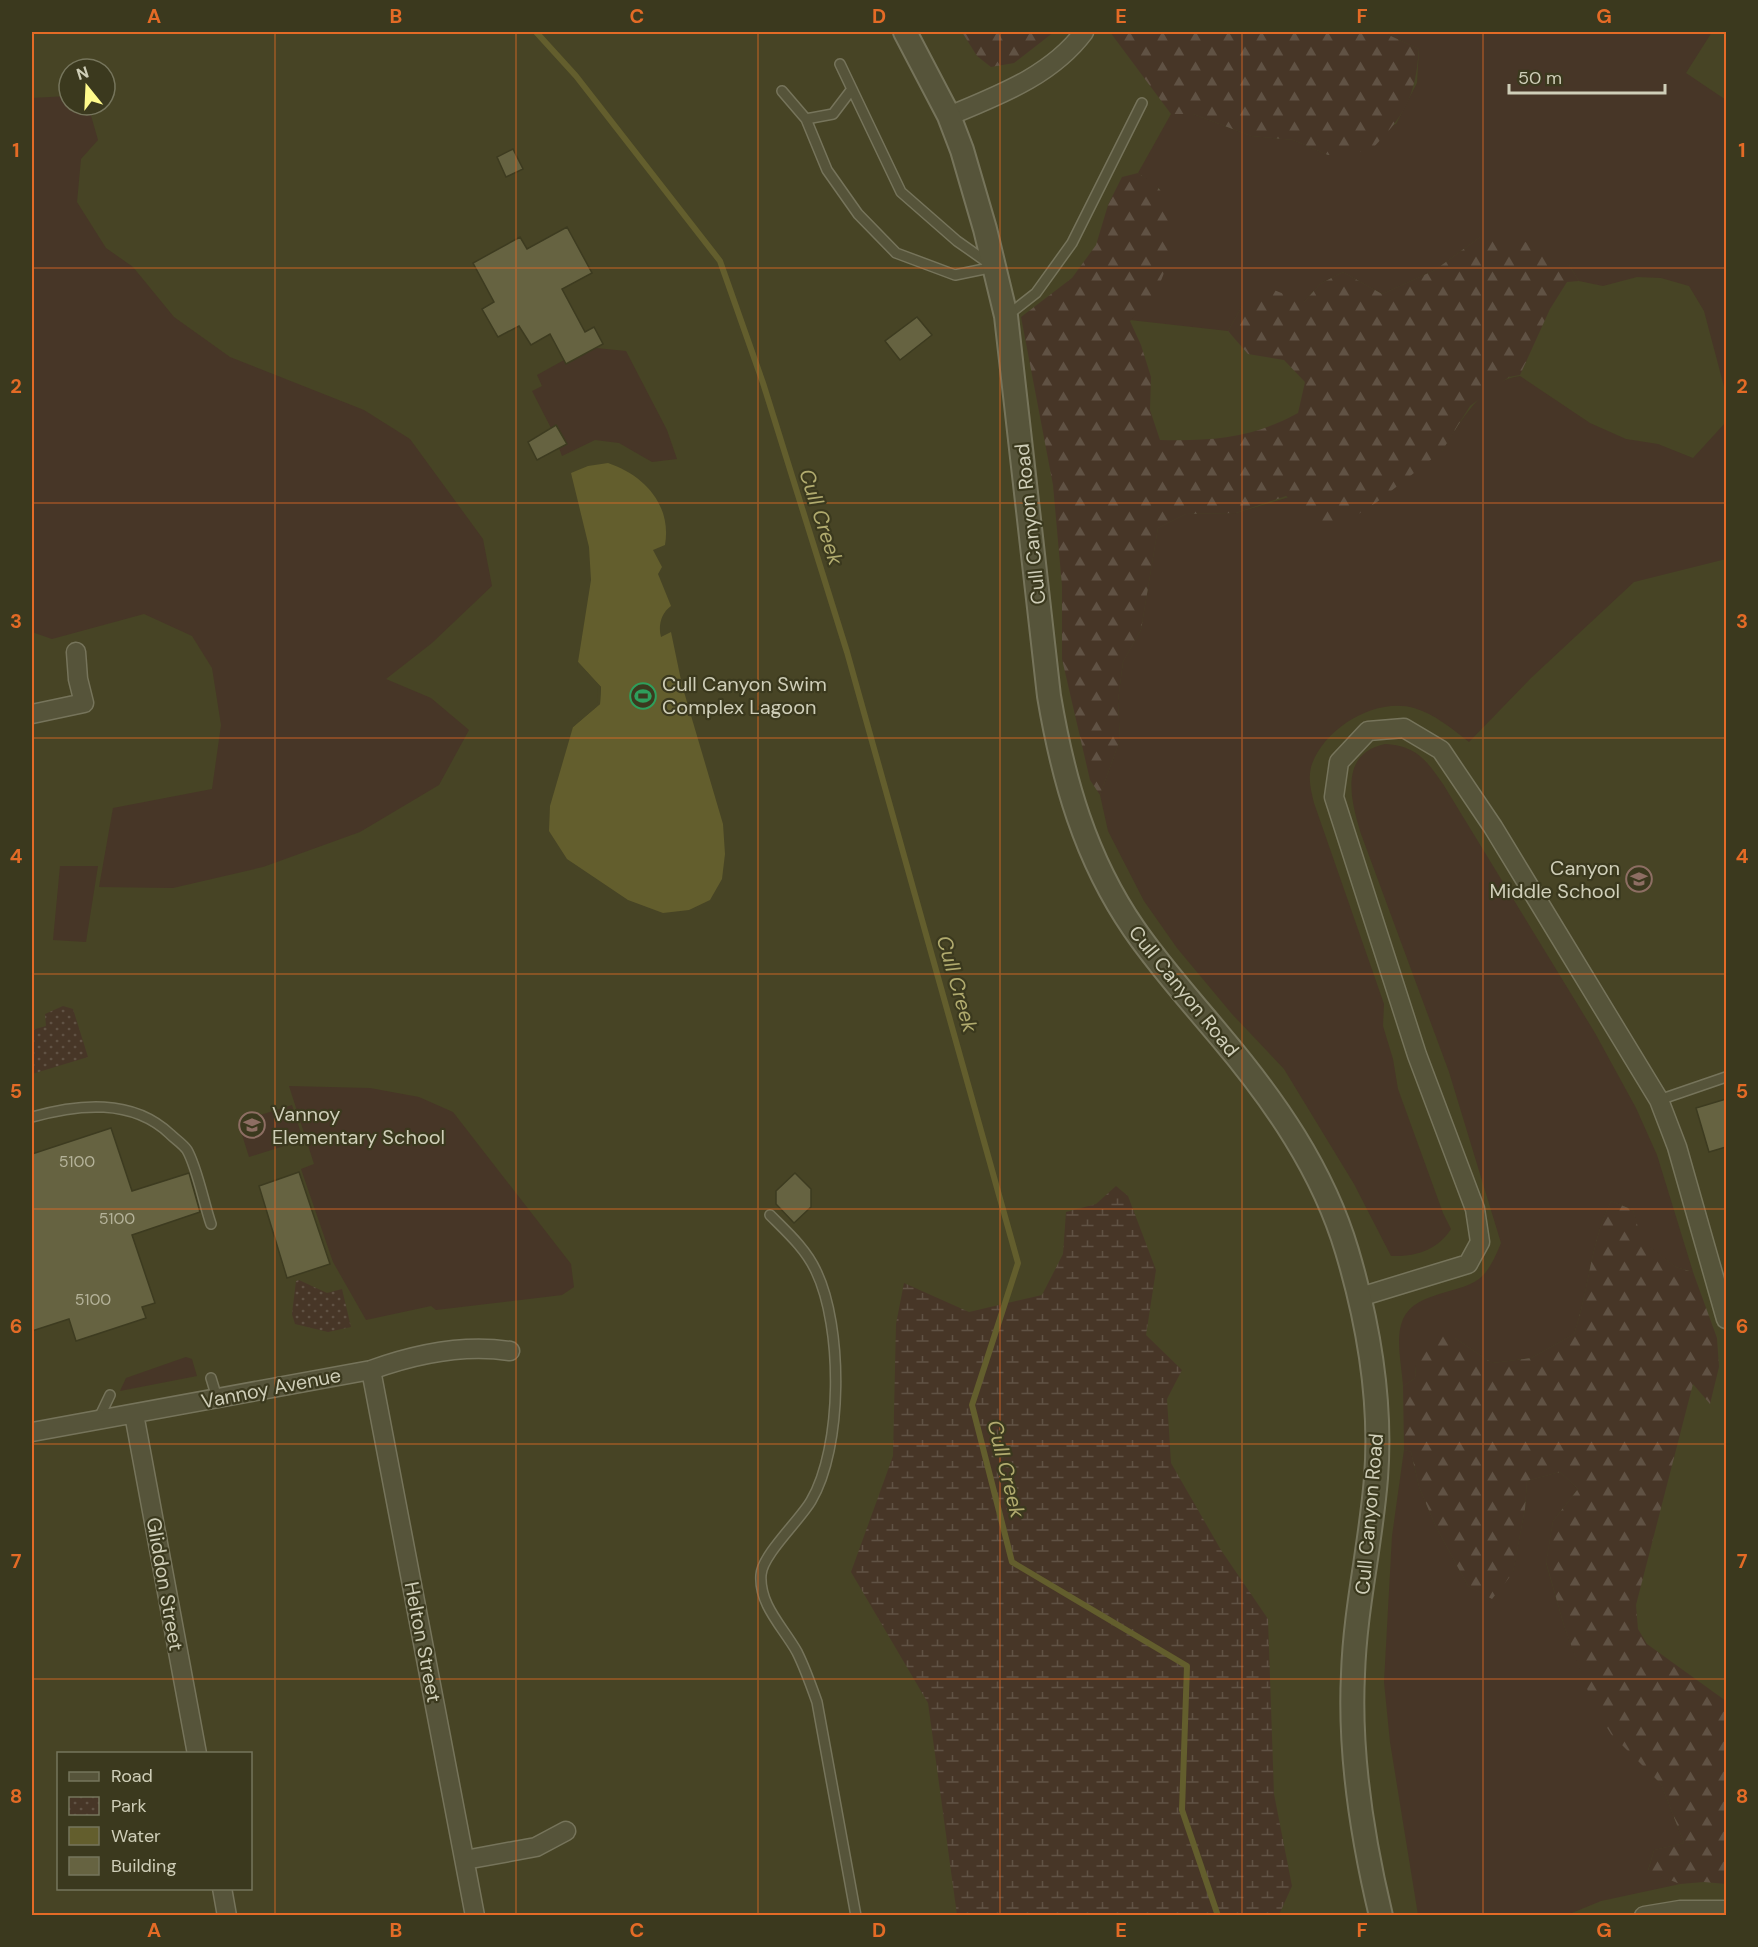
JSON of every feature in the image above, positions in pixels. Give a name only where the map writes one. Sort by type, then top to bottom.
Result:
[{"type":"street","name":"Cull Canyon Road","points":[[905,32],[949,116],[975,191],[1006,316],[1049,696],[1057,745],[1075,811],[1099,869],[1131,926],[1161,968],[1262,1088],[1306,1155],[1326,1194],[1360,1297],[1372,1364],[1377,1441],[1376,1476],[1353,1672],[1352,1729],[1367,1846],[1381,1916]]},
{"type":"street","points":[[949,116],[1032,78],[1056,63],[1084,32]]},
{"type":"street","points":[[32,714],[84,703],[78,679],[76,652]]},
{"type":"street","points":[[1360,1297],[1468,1264],[1480,1242],[1475,1209],[1417,1055],[1335,797],[1339,762],[1368,731],[1404,728],[1442,750],[1492,826],[1659,1100],[1677,1147],[1726,1319]]},
{"type":"street","name":"Vannoy Avenue","points":[[32,1432],[371,1370],[392,1362],[453,1350],[482,1346],[510,1351]]},
{"type":"street","name":"Helton Street","points":[[371,1370],[475,1916]]},
{"type":"street","name":"Gliddon Street","points":[[134,1414],[197,1752]]},
{"type":"street","points":[[465,1860],[536,1847],[566,1831]]},
{"type":"street","points":[[222,1890],[227,1916]]},
{"type":"street","points":[[1644,1916],[1680,1910],[1726,1910]]},
{"type":"lane","points":[[840,64],[901,192],[957,241],[994,267]]},
{"type":"lane","points":[[806,119],[833,114],[852,89]]},
{"type":"lane","points":[[782,91],[806,119],[827,170],[858,214],[896,253],[956,275],[994,267]]},
{"type":"lane","points":[[1006,316],[1036,293],[1071,243],[1142,103]]},
{"type":"lane","points":[[1659,1100],[1726,1077]]},
{"type":"lane","points":[[32,1118],[70,1108],[105,1105],[135,1113],[163,1127],[186,1149],[211,1224]]},
{"type":"lane","points":[[770,1215],[804,1250],[816,1270],[826,1298],[834,1336],[835,1401],[824,1469],[812,1499],[763,1565],[762,1589],[769,1609],[783,1628],[808,1675],[817,1702],[856,1916]]},
{"type":"lane","points":[[211,1378],[217,1398]]},
{"type":"lane","points":[[98,1420],[110,1395]]},
{"type":"green space","points":[[962,32],[1054,32],[1014,63],[991,67],[977,56]]},
{"type":"green space","points":[[1110,32],[1382,32],[1419,49],[1411,94],[1392,127],[1370,151],[1328,155],[1293,140],[1251,136],[1193,114],[1171,114]]},
{"type":"green space","points":[[1382,32],[1712,32],[1686,73],[1726,100],[1726,394],[1704,311],[1689,286],[1661,278],[1637,277],[1603,286],[1579,281],[1569,265],[1480,237],[1435,270],[1382,294],[1343,272],[1320,284],[1304,302],[1242,306],[1228,331],[1130,320],[1147,304],[1159,283],[1160,189],[1138,173],[1171,114],[1193,114],[1251,136],[1293,140],[1328,155],[1396,124],[1417,83],[1419,49]]},
{"type":"green space","points":[[57,97],[57,117],[91,117],[98,140],[81,159],[77,202],[106,248],[133,267],[174,317],[230,357],[364,410],[410,439],[483,539],[492,586],[432,643],[386,679],[431,698],[469,730],[439,785],[360,832],[263,867],[173,888],[99,887],[113,808],[212,789],[221,725],[212,668],[192,636],[144,614],[52,639],[32,632],[32,98]]},
{"type":"green space","points":[[1138,173],[1160,190],[1167,202],[1170,216],[1170,248],[1161,280],[1147,305],[1130,321],[1141,345],[1151,377],[1150,410],[1160,440],[1231,437],[1281,422],[1298,413],[1305,382],[1284,360],[1248,354],[1228,331],[1242,306],[1274,290],[1304,302],[1320,284],[1343,272],[1382,294],[1435,270],[1480,237],[1516,237],[1569,265],[1579,281],[1567,282],[1550,309],[1520,375],[1509,377],[1470,406],[1442,451],[1377,502],[1332,531],[1286,496],[1236,513],[1186,514],[1158,528],[1141,630],[1123,662],[1118,701],[1120,740],[1100,795],[1090,780],[1062,659],[1062,586],[1053,485],[1021,317],[1072,278],[1096,245],[1108,205],[1122,177]]},
{"type":"green space","points":[[596,348],[626,351],[667,430],[677,459],[652,462],[619,443],[595,440],[562,456],[559,448],[567,444],[557,425],[551,428],[532,391],[542,386],[537,375],[564,360],[567,364]]},
{"type":"green space","points":[[1520,376],[1590,423],[1626,439],[1658,444],[1693,458],[1726,422],[1726,559],[1634,582],[1531,678],[1469,742],[1429,714],[1414,708],[1384,707],[1353,719],[1339,728],[1317,753],[1310,776],[1314,803],[1384,1004],[1383,1026],[1393,1059],[1398,1089],[1443,1213],[1451,1229],[1440,1242],[1425,1251],[1391,1256],[1354,1184],[1284,1069],[1232,1014],[1177,948],[1144,901],[1108,831],[1100,795],[1120,740],[1118,701],[1123,662],[1141,630],[1158,528],[1186,514],[1236,513],[1442,451],[1456,428],[1484,394],[1507,379]]},
{"type":"green space","points":[[1385,744],[1413,751],[1426,761],[1437,775],[1595,1033],[1636,1108],[1657,1155],[1693,1272],[1676,1267],[1641,1241],[1633,1210],[1611,1201],[1598,1234],[1574,1334],[1531,1358],[1492,1363],[1455,1338],[1416,1365],[1415,1378],[1403,1386],[1399,1339],[1401,1325],[1406,1314],[1423,1300],[1458,1289],[1479,1279],[1489,1267],[1501,1243],[1449,1072],[1361,834],[1354,807],[1352,780],[1354,768],[1360,758],[1370,749]]},
{"type":"green space","points":[[60,866],[98,866],[86,942],[53,940]]},
{"type":"green space","points":[[63,1006],[73,1009],[88,1057],[32,1074],[32,1030],[46,1026],[45,1014]]},
{"type":"green space","points":[[289,1086],[370,1088],[419,1097],[453,1112],[571,1264],[574,1287],[562,1295],[436,1310],[431,1306],[366,1320],[333,1262],[301,1169],[314,1164]]},
{"type":"green space","points":[[292,1105],[303,1140],[249,1157],[238,1122]]},
{"type":"green space","points":[[1116,1186],[1128,1196],[1156,1270],[1146,1335],[1182,1370],[1167,1399],[1171,1463],[1221,1550],[1268,1619],[1274,1794],[1292,1886],[1279,1915],[957,1915],[928,1703],[851,1572],[893,1456],[896,1324],[904,1283],[969,1312],[1042,1295],[1063,1254],[1066,1212],[1096,1204]]},
{"type":"green space","points":[[1611,1201],[1633,1210],[1642,1241],[1676,1267],[1693,1272],[1717,1338],[1719,1367],[1710,1404],[1693,1384],[1636,1605],[1638,1629],[1647,1644],[1726,1701],[1726,1884],[1704,1882],[1680,1884],[1648,1871],[1654,1850],[1684,1843],[1661,1784],[1611,1734],[1593,1705],[1564,1626],[1546,1562],[1553,1521],[1578,1489],[1560,1472],[1527,1481],[1525,1509],[1513,1573],[1492,1599],[1468,1586],[1436,1527],[1419,1487],[1411,1452],[1404,1450],[1403,1386],[1415,1378],[1416,1365],[1430,1331],[1455,1338],[1492,1363],[1531,1358],[1574,1334],[1598,1234]]},
{"type":"green space","points":[[299,1280],[327,1293],[342,1289],[351,1327],[328,1332],[295,1324],[292,1314],[296,1281]]},
{"type":"green space","points":[[186,1357],[192,1359],[197,1376],[120,1391],[126,1378]]},
{"type":"green space","points":[[1404,1450],[1411,1452],[1419,1487],[1436,1527],[1468,1586],[1492,1598],[1513,1572],[1525,1509],[1527,1481],[1560,1472],[1578,1489],[1553,1521],[1546,1563],[1564,1626],[1581,1671],[1641,1762],[1661,1784],[1684,1843],[1654,1850],[1648,1870],[1680,1884],[1601,1901],[1567,1915],[1418,1915],[1390,1742],[1384,1682],[1392,1536]]},
{"type":"water","name":"Cull Canyon Swim Complex Lagoon","points":[[608,463],[633,475],[644,484],[660,505],[664,517],[665,545],[653,550],[662,567],[658,574],[671,606],[663,616],[660,633],[661,637],[671,632],[682,685],[723,824],[725,854],[722,879],[710,900],[689,910],[663,913],[628,900],[567,859],[549,831],[550,806],[573,727],[600,704],[601,687],[578,662],[591,580],[589,547],[571,473],[588,466]]},
{"type":"pier","points":[[578,662],[601,687],[600,704],[573,727],[573,723],[597,703],[598,689],[577,666]]},
{"type":"building","points":[[513,149],[523,169],[506,177],[497,157]]},
{"type":"building","points":[[567,227],[592,273],[562,289],[585,332],[594,327],[603,344],[566,364],[550,334],[531,345],[519,326],[498,337],[482,309],[494,302],[473,263],[520,237],[527,249]]},
{"type":"building","points":[[917,317],[932,335],[900,360],[885,341]]},
{"type":"building","points":[[556,425],[567,444],[537,460],[528,442]]},
{"type":"building","points":[[1726,1099],[1726,1147],[1709,1152],[1696,1108]]},
{"type":"building","points":[[111,1128],[132,1191],[189,1173],[200,1212],[132,1235],[155,1303],[142,1307],[146,1318],[76,1341],[69,1319],[32,1331],[32,1154]]},
{"type":"building","points":[[299,1172],[330,1264],[287,1278],[259,1186]]},
{"type":"building","points":[[795,1173],[811,1189],[811,1207],[794,1223],[776,1204],[776,1191]]},
{"type":"waterway","name":"Cull Creek","points":[[536,32],[576,76],[720,261],[763,383],[847,652],[1018,1263],[972,1405],[1012,1562],[1187,1666],[1182,1810],[1218,1916]]},
{"type":"place","name":"Cull Canyon Swim Complex Lagoon","points":[[643,696]]},
{"type":"place","name":"Canyon Middle School","points":[[1639,879]]},
{"type":"place","name":"Vannoy Elementary School","points":[[252,1125]]}]
